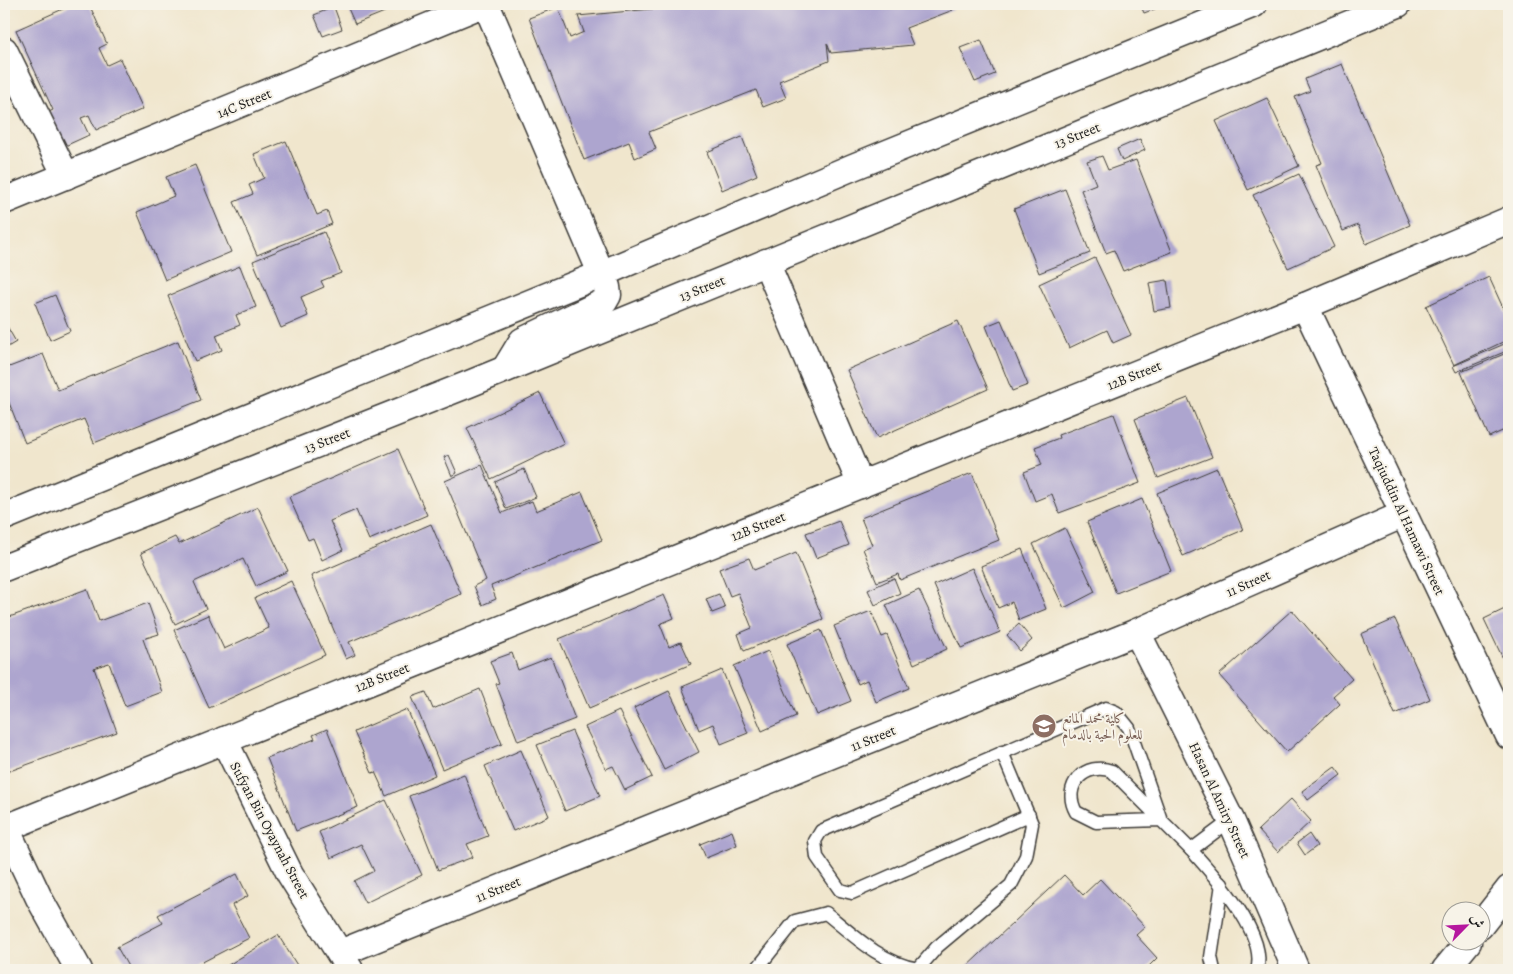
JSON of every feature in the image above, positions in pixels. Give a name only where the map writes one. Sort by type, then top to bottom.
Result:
[{"type":"street","points":[[4,517],[601,274],[853,167],[1254,4]]},
{"type":"street","name":"13 Street","points":[[4,568],[505,369],[1398,4]]},
{"type":"street","points":[[475,6],[601,274],[608,295],[604,302],[522,341],[505,369]]},
{"type":"street","name":"14C Street","points":[[4,201],[475,6]]},
{"type":"street","points":[[4,50],[66,176]]},
{"type":"street","name":"12B Street","points":[[5,826],[1305,306],[1509,220]]},
{"type":"street","points":[[766,262],[862,484]]},
{"type":"street","name":"Taqiuddin Al Hamawi Street","points":[[1305,306],[1509,736]]},
{"type":"street","name":"11 Street","points":[[345,962],[1137,632],[1404,514]]},
{"type":"street","name":"Hasan Al Amiry Street","points":[[1137,632],[1231,820],[1296,970]]},
{"type":"street","name":"Sufyan Bin Oyaynah Street","points":[[224,740],[290,874],[345,962]]},
{"type":"street","points":[[5,826],[39,898],[80,970]]},
{"type":"street","points":[[1490,913],[1509,889]]},
{"type":"street","points":[[1445,970],[1460,952]]},
{"type":"lane","points":[[1029,815],[852,894],[840,890],[816,857],[815,841],[821,831],[1106,708],[1116,712],[1129,728],[1161,820]]},
{"type":"lane","points":[[756,970],[795,921],[826,913],[865,945],[900,966],[918,969],[937,947],[1011,885],[1026,856],[1032,824],[1002,752]]},
{"type":"lane","points":[[1161,820],[1096,822],[1076,812],[1071,801],[1071,788],[1080,776],[1097,768],[1105,768],[1112,771],[1161,820],[1191,850],[1222,884],[1241,913],[1258,950],[1257,970]]},
{"type":"lane","points":[[1191,850],[1231,820]]},
{"type":"lane","points":[[1214,970],[1211,957],[1222,884]]},
{"type":"building","points":[[74,4],[89,4],[107,44],[99,48],[107,65],[120,59],[143,109],[96,130],[89,115],[81,118],[89,135],[54,151],[39,117],[53,110],[16,30]]},
{"type":"building","points":[[346,4],[404,4],[355,24]]},
{"type":"building","points":[[660,4],[951,4],[953,10],[906,28],[913,45],[831,53],[827,43],[829,61],[779,81],[786,98],[763,107],[756,90],[649,132],[656,149],[635,158],[629,142],[584,160],[529,18],[558,7],[570,38],[584,32],[578,16],[662,8]]},
{"type":"building","points":[[1140,4],[1168,4],[1144,13]]},
{"type":"building","points":[[334,7],[342,29],[323,36],[314,15]]},
{"type":"building","points":[[981,40],[995,74],[975,82],[960,48]]},
{"type":"building","points":[[1342,64],[1410,225],[1366,244],[1358,225],[1343,231],[1316,165],[1322,163],[1295,97],[1310,91],[1305,79]]},
{"type":"building","points":[[1267,98],[1299,166],[1248,190],[1216,121]]},
{"type":"building","points":[[742,137],[757,175],[722,190],[707,152]]},
{"type":"building","points":[[1140,139],[1145,150],[1122,161],[1117,149]]},
{"type":"building","points":[[286,141],[317,215],[327,211],[332,224],[257,255],[234,202],[253,194],[249,185],[264,178],[254,154]]},
{"type":"building","points":[[1102,156],[1108,170],[1136,160],[1172,252],[1123,271],[1114,250],[1106,253],[1081,190],[1096,184],[1087,161]]},
{"type":"building","points":[[195,165],[231,252],[165,280],[137,212],[174,196],[166,177]]},
{"type":"building","points":[[1299,174],[1334,247],[1288,268],[1253,195]]},
{"type":"building","points":[[1065,189],[1090,253],[1039,273],[1014,209]]},
{"type":"building","points":[[324,232],[341,273],[321,281],[324,287],[301,297],[308,316],[281,328],[253,261]]},
{"type":"building","points":[[1095,258],[1131,335],[1113,343],[1107,330],[1069,348],[1039,284]]},
{"type":"building","points":[[240,266],[256,307],[236,315],[240,325],[216,335],[222,350],[195,361],[168,296]]},
{"type":"building","points":[[1489,277],[1509,321],[1509,339],[1454,365],[1426,306]]},
{"type":"building","points":[[1167,280],[1171,308],[1154,311],[1149,283]]},
{"type":"building","points":[[55,295],[70,331],[50,340],[35,303]]},
{"type":"building","points":[[1001,320],[1028,385],[1012,391],[986,326]]},
{"type":"building","points":[[4,321],[16,342],[6,348],[4,344]]},
{"type":"building","points":[[958,321],[988,389],[877,438],[847,370]]},
{"type":"building","points":[[178,341],[201,400],[94,443],[84,419],[25,443],[4,390],[4,369],[43,354],[58,390]]},
{"type":"building","points":[[1509,342],[1509,350],[1456,372],[1453,366]]},
{"type":"building","points":[[1509,352],[1509,428],[1489,437],[1461,372]]},
{"type":"building","points":[[540,393],[564,444],[491,479],[467,428]]},
{"type":"building","points":[[1188,398],[1212,457],[1158,478],[1135,419]]},
{"type":"building","points":[[1114,414],[1140,483],[1059,513],[1052,494],[1035,501],[1024,472],[1042,465],[1035,447],[1059,438],[1058,435]]},
{"type":"building","points":[[398,449],[427,515],[369,540],[356,510],[330,521],[343,550],[322,560],[313,538],[308,540],[289,497]]},
{"type":"building","points":[[449,455],[457,473],[452,476],[444,457]]},
{"type":"building","points":[[482,465],[502,513],[532,501],[536,511],[582,492],[602,540],[491,586],[496,599],[482,605],[474,586],[486,580],[445,481]]},
{"type":"building","points":[[1217,468],[1243,530],[1183,556],[1157,493]]},
{"type":"building","points":[[524,469],[536,497],[506,509],[495,482]]},
{"type":"building","points":[[972,473],[999,540],[900,580],[898,574],[877,582],[863,549],[872,545],[861,518]]},
{"type":"building","points":[[1142,499],[1171,571],[1116,593],[1087,522]]},
{"type":"building","points":[[258,507],[288,571],[256,586],[243,559],[194,582],[206,609],[175,624],[141,553],[175,537],[179,544]]},
{"type":"building","points":[[839,521],[849,545],[816,558],[806,533]]},
{"type":"building","points":[[431,524],[461,594],[349,642],[355,655],[346,659],[311,576]]},
{"type":"building","points":[[1065,528],[1095,592],[1064,608],[1033,544]]},
{"type":"building","points":[[1022,549],[1046,609],[1019,620],[1012,602],[998,608],[981,566]]},
{"type":"building","points":[[796,553],[823,619],[744,651],[738,634],[752,628],[738,593],[730,596],[719,569],[749,558],[754,570]]},
{"type":"building","points":[[972,568],[1000,632],[961,648],[934,585]]},
{"type":"building","points":[[894,578],[900,593],[875,605],[868,590]]},
{"type":"building","points":[[291,581],[325,655],[209,708],[174,630],[208,615],[224,649],[269,628],[255,598]]},
{"type":"building","points":[[87,589],[99,621],[148,603],[159,634],[143,639],[162,692],[125,706],[109,663],[94,668],[117,732],[7,772],[4,762],[4,619]]},
{"type":"building","points":[[919,590],[947,649],[914,664],[886,605]]},
{"type":"building","points":[[719,594],[725,608],[712,613],[706,599]]},
{"type":"building","points":[[664,595],[674,618],[660,624],[669,647],[681,642],[691,664],[589,708],[559,639]]},
{"type":"building","points":[[1509,607],[1509,671],[1484,619]]},
{"type":"building","points":[[1292,610],[1352,679],[1333,696],[1340,704],[1287,752],[1219,675]]},
{"type":"building","points":[[871,611],[882,637],[887,635],[909,688],[876,702],[867,680],[858,684],[834,626]]},
{"type":"building","points":[[1395,619],[1430,699],[1395,714],[1361,634]]},
{"type":"building","points":[[1019,624],[1032,640],[1020,651],[1007,635]]},
{"type":"building","points":[[821,630],[851,701],[817,715],[787,644]]},
{"type":"building","points":[[768,651],[796,716],[762,731],[734,666]]},
{"type":"building","points":[[512,653],[518,670],[551,657],[575,719],[518,741],[496,684],[499,683],[490,661]]},
{"type":"building","points":[[722,670],[748,733],[721,744],[713,724],[699,730],[682,687]]},
{"type":"building","points":[[480,689],[502,744],[442,769],[412,697],[426,692],[433,709]]},
{"type":"building","points":[[669,691],[699,752],[664,770],[634,708]]},
{"type":"building","points":[[407,709],[435,775],[386,796],[375,772],[372,773],[354,732]]},
{"type":"building","points":[[619,711],[652,777],[625,790],[613,766],[606,769],[585,727]]},
{"type":"building","points":[[327,729],[358,807],[296,831],[267,758],[315,739],[313,735]]},
{"type":"building","points":[[572,731],[600,796],[565,811],[537,745]]},
{"type":"building","points":[[521,750],[549,816],[513,831],[485,766]]},
{"type":"building","points":[[1335,767],[1341,775],[1308,800],[1302,791]]},
{"type":"building","points":[[464,774],[488,836],[467,844],[473,857],[438,870],[409,796]]},
{"type":"building","points":[[1291,799],[1311,821],[1278,852],[1258,830]]},
{"type":"building","points":[[386,800],[422,875],[365,903],[354,881],[374,871],[361,844],[331,858],[319,832]]},
{"type":"building","points":[[732,831],[737,845],[706,858],[700,844]]},
{"type":"building","points":[[1309,834],[1317,846],[1305,855],[1297,843]]},
{"type":"building","points":[[237,874],[248,896],[232,905],[249,938],[187,970],[130,970],[117,947],[163,923],[158,915]]},
{"type":"building","points":[[1064,875],[1083,895],[1100,879],[1145,927],[1136,935],[1157,958],[1145,970],[963,970]]},
{"type":"building","points":[[278,935],[300,970],[220,970]]},
{"type":"place","name":"كلية محمد المانع للعلوم الحية بالدمام","points":[[1044,726]]}]
